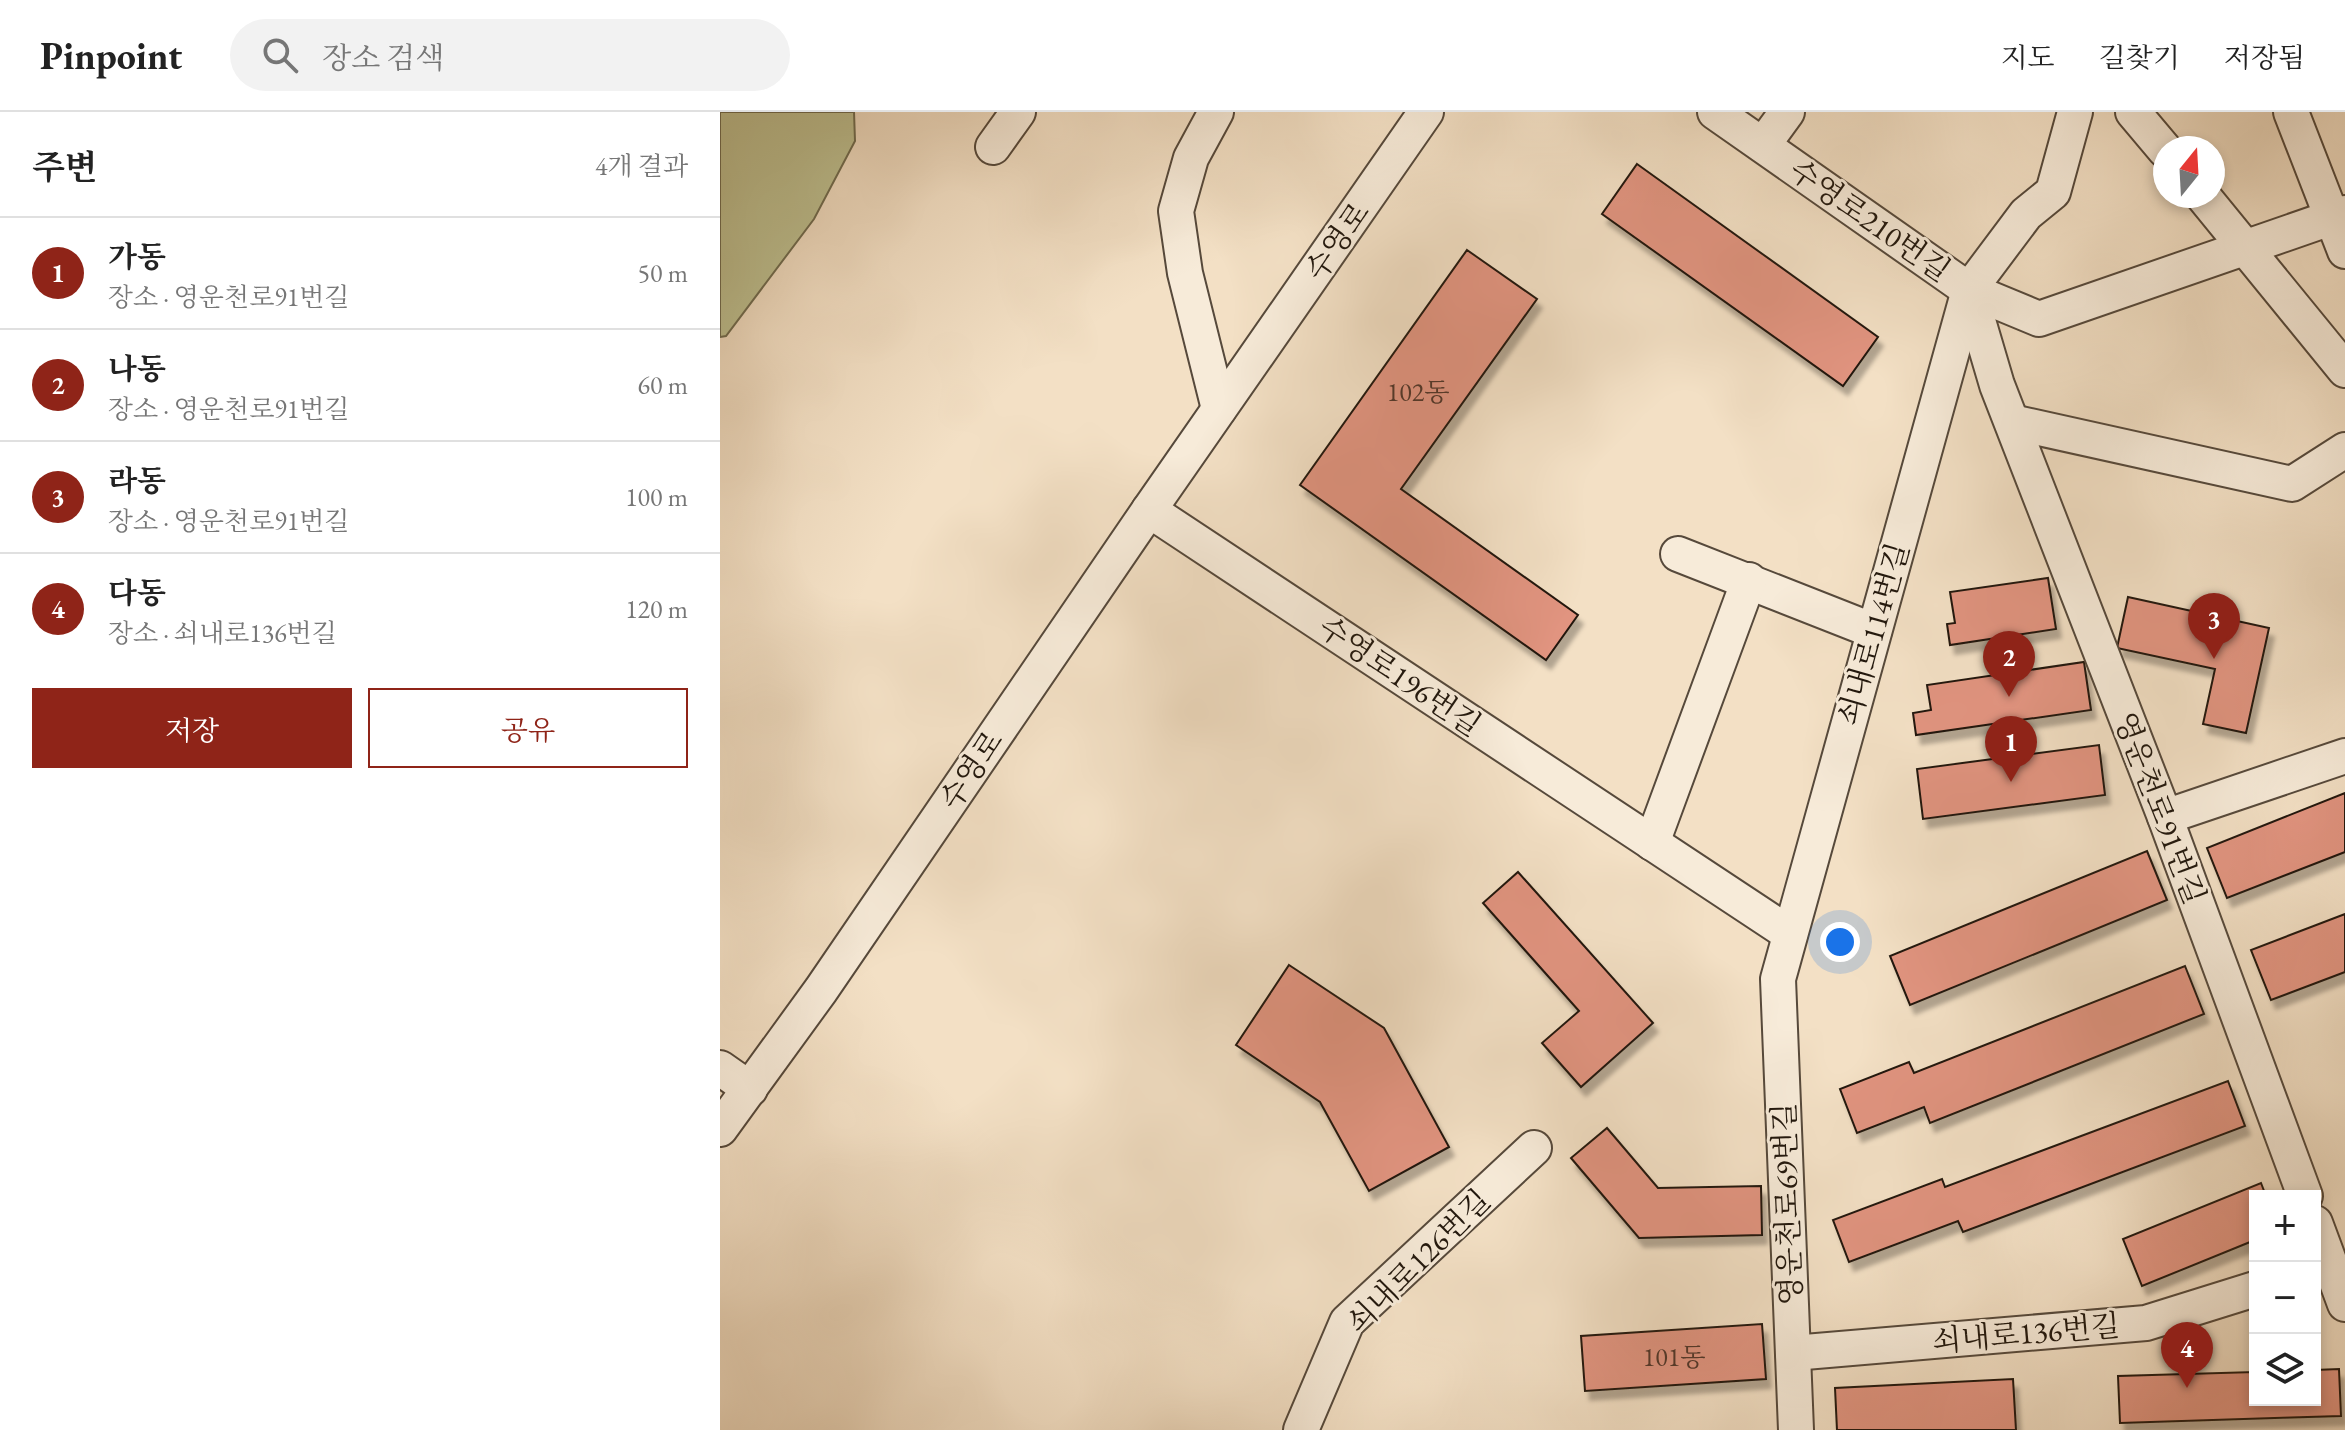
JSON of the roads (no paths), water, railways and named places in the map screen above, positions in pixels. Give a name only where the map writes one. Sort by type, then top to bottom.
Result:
[{"type":"street","points":[[993,147],[1018,112]]},
{"type":"street","points":[[1216,112],[1191,158],[1176,211],[1185,273],[1219,409]]},
{"type":"street","name":"수영로","points":[[720,1129],[830,977],[1426,112]]},
{"type":"street","name":"수영로210번길","points":[[1715,112],[1969,290],[2026,214],[2053,192],[2075,112]]},
{"type":"street","points":[[1763,145],[1787,112]]},
{"type":"street","points":[[2133,112],[2153,136]]},
{"type":"street","points":[[2291,112],[2339,216],[2345,251]]},
{"type":"street","points":[[2213,208],[2345,370]]},
{"type":"street","points":[[1969,290],[2039,319],[2339,216]]},
{"type":"street","name":"영운천로91번길","points":[[1969,290],[1997,385],[2165,817],[2303,1190]]},
{"type":"street","name":"쇠내로114번길","points":[[1778,979],[1969,290]]},
{"type":"street","points":[[2012,422],[2292,484],[2345,450]]},
{"type":"street","name":"수영로196번길","points":[[1149,510],[1790,934]]},
{"type":"street","points":[[1678,554],[1874,631]]},
{"type":"street","points":[[1652,843],[1749,580]]},
{"type":"street","points":[[2165,817],[2345,756]]},
{"type":"street","name":"영운천로69번길","points":[[1778,979],[1796,1430]]},
{"type":"street","points":[[720,1068],[750,1089]]},
{"type":"street","name":"쇠내로126번길","points":[[1301,1430],[1347,1322],[1534,1148]]},
{"type":"street","points":[[2321,1240],[2345,1304]]},
{"type":"street","name":"쇠내로136번길","points":[[1793,1353],[2146,1323],[2249,1291]]},
{"type":"place","name":"라동","points":[[2214,659]]},
{"type":"place","name":"나동","points":[[2009,697]]},
{"type":"place","name":"가동","points":[[2011,782]]},
{"type":"place","name":"다동","points":[[2187,1388]]}]
